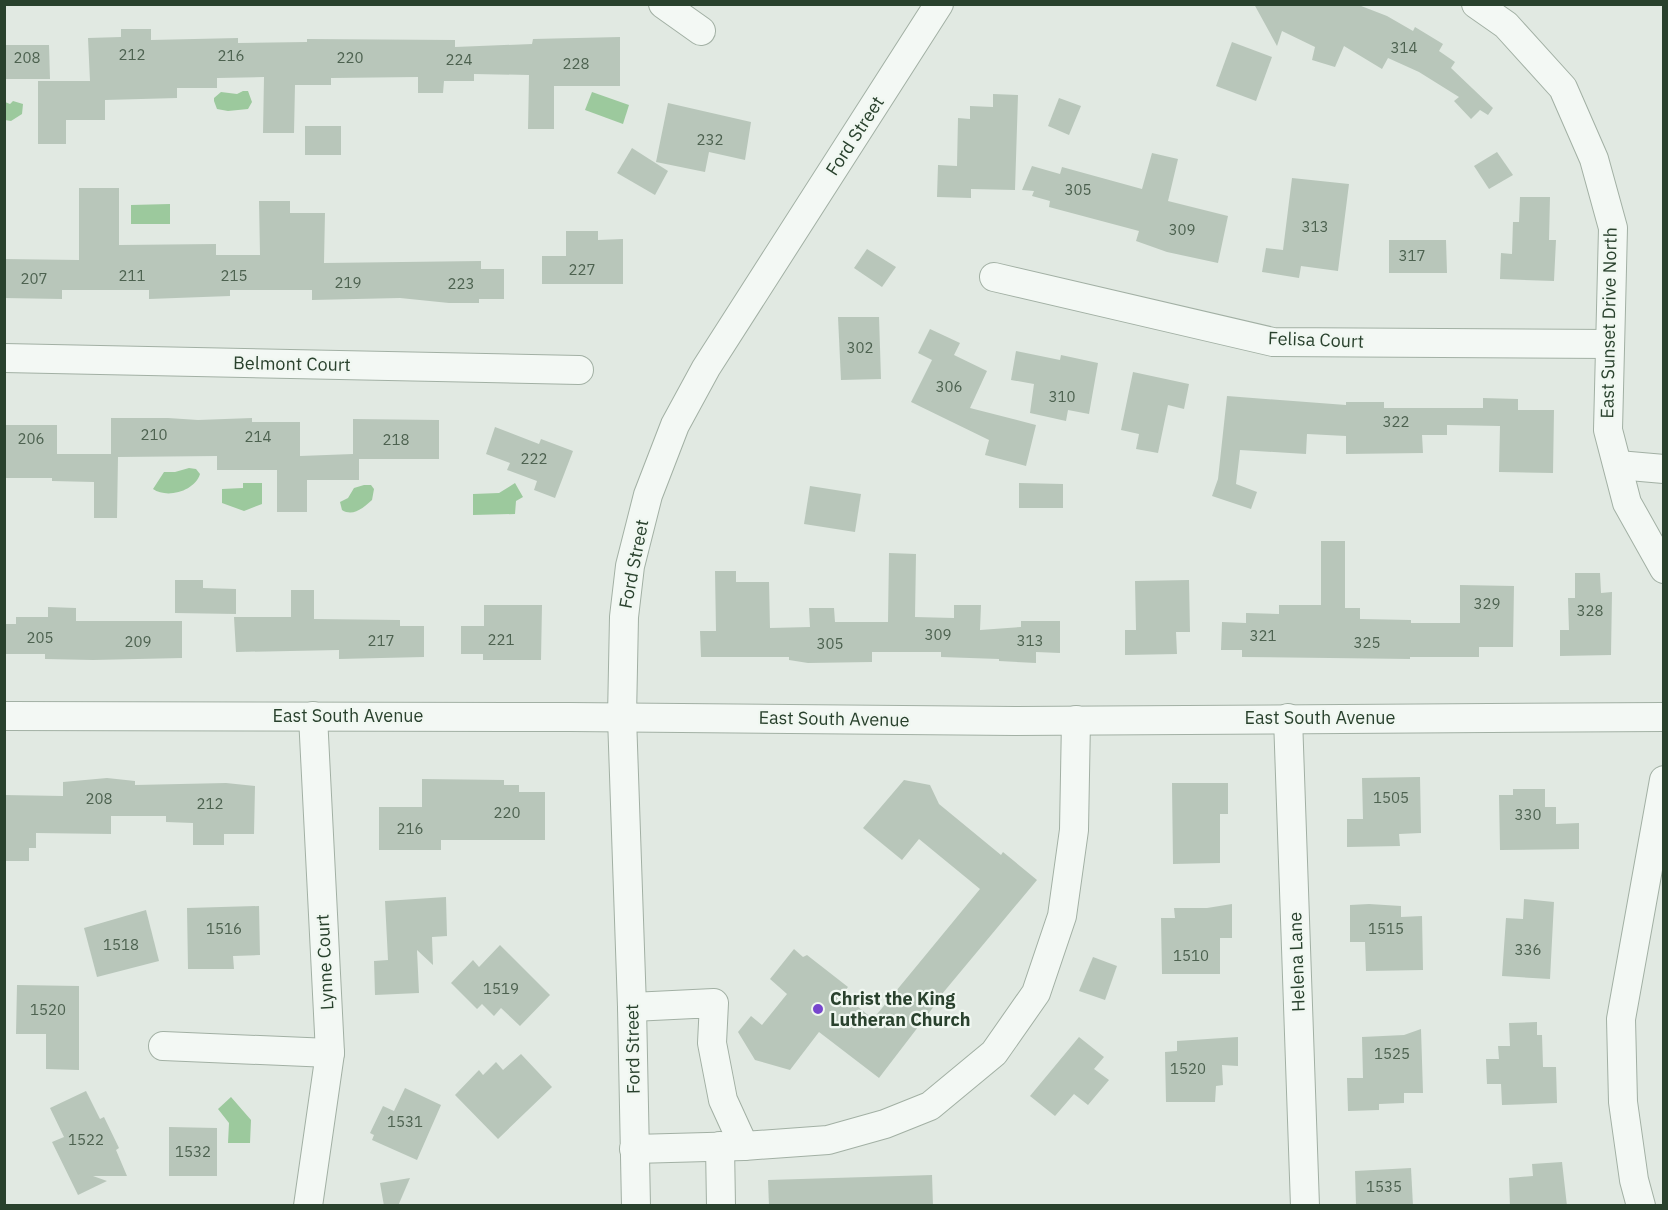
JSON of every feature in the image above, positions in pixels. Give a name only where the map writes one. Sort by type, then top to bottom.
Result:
[{"type":"street","points":[[663,4],[701,31]]},
{"type":"street","name":"Ford Street","points":[[636,1206],[622,717],[624,617],[630,566],[648,495],[675,425],[706,368],[939,4]]},
{"type":"street","name":"East Sunset Drive North","points":[[1476,4],[1506,24],[1563,88],[1594,159],[1613,228],[1608,430],[1627,503],[1664,569]]},
{"type":"street","name":"Felisa Court","points":[[994,277],[1273,342],[1610,344]]},
{"type":"street","name":"Belmont Court","points":[[4,357],[579,370]]},
{"type":"street","points":[[1618,465],[1664,470]]},
{"type":"street","name":"East South Avenue","points":[[4,716],[1076,720],[1664,717]]},
{"type":"street","name":"Lynne Court","points":[[308,1206],[330,1053],[313,716]]},
{"type":"street","name":"Helena Lane","points":[[1288,718],[1305,1206]]},
{"type":"street","points":[[634,1149],[828,1140],[885,1124],[930,1107],[994,1053],[1036,993],[1062,916],[1074,830],[1076,720]]},
{"type":"street","points":[[1641,1206],[1634,1180],[1623,1102],[1621,1018],[1664,780]]},
{"type":"street","points":[[632,1007],[714,1003],[712,1044],[732,1146],[721,1206]]},
{"type":"street","points":[[163,1046],[330,1053]]},
{"type":"shaded area","points":[[248,91],[252,102],[248,109],[228,111],[217,109],[214,98],[221,92],[237,94]]},
{"type":"shaded area","points":[[592,92],[629,105],[623,124],[585,110]]},
{"type":"shaded area","points":[[13,101],[23,104],[22,114],[11,121],[5,120],[5,102],[10,104]]},
{"type":"shaded area","points":[[170,204],[170,224],[131,224],[131,205]]},
{"type":"shaded area","points":[[196,469],[200,474],[193,485],[187,489],[166,493],[153,489],[164,472]]},
{"type":"shaded area","points":[[243,483],[262,483],[262,504],[244,511],[222,503],[222,489],[243,488]]},
{"type":"shaded area","points":[[515,483],[523,497],[516,501],[515,514],[473,515],[473,494],[499,493]]},
{"type":"shaded area","points":[[371,485],[374,489],[372,500],[354,512],[342,510],[340,502],[348,498],[354,488]]},
{"type":"shaded area","points":[[231,1097],[251,1120],[250,1143],[228,1143],[229,1123],[218,1109]]},
{"type":"building","points":[[1254,4],[1356,4],[1387,16],[1413,31],[1415,27],[1443,44],[1439,51],[1455,62],[1451,68],[1493,108],[1488,115],[1480,110],[1471,119],[1454,101],[1459,97],[1419,72],[1388,58],[1382,69],[1344,46],[1335,67],[1312,60],[1315,47],[1282,31],[1277,46]]},
{"type":"building","points":[[121,29],[151,29],[151,40],[238,38],[238,43],[307,42],[307,39],[455,40],[455,47],[532,44],[533,39],[620,37],[620,86],[554,86],[554,129],[528,129],[529,75],[474,74],[474,81],[444,81],[443,93],[418,93],[418,77],[331,78],[331,85],[295,85],[294,133],[263,133],[264,77],[217,78],[217,88],[177,88],[177,98],[105,100],[105,120],[66,120],[66,144],[38,144],[38,81],[90,81],[88,38],[121,37]]},
{"type":"building","points":[[1232,42],[1272,57],[1256,101],[1216,86]]},
{"type":"building","points":[[4,45],[49,45],[50,79],[4,79]]},
{"type":"building","points":[[993,94],[1018,95],[1015,190],[971,189],[971,198],[937,197],[938,165],[957,166],[958,118],[970,119],[970,106],[993,107]]},
{"type":"building","points":[[1059,98],[1081,106],[1069,135],[1048,126]]},
{"type":"building","points":[[668,103],[751,122],[745,160],[709,152],[705,172],[656,162]]},
{"type":"building","points":[[305,126],[341,126],[341,155],[305,155]]},
{"type":"building","points":[[632,148],[668,171],[655,195],[617,173]]},
{"type":"building","points":[[1497,152],[1513,175],[1489,189],[1474,166]]},
{"type":"building","points":[[1152,153],[1178,159],[1168,201],[1228,216],[1218,263],[1167,252],[1136,241],[1139,231],[1049,207],[1050,201],[1032,196],[1034,191],[1022,190],[1032,166],[1060,174],[1062,167],[1142,189]]},
{"type":"building","points":[[1292,178],[1349,184],[1338,271],[1301,266],[1299,278],[1262,272],[1266,248],[1283,250]]},
{"type":"building","points":[[79,188],[119,188],[119,245],[216,244],[216,255],[260,255],[259,201],[290,201],[290,213],[325,213],[324,263],[481,261],[481,269],[504,269],[504,299],[479,299],[479,303],[449,303],[400,298],[312,300],[312,290],[230,290],[230,296],[149,299],[149,290],[62,290],[62,299],[4,298],[4,259],[79,260]]},
{"type":"building","points":[[1520,197],[1550,197],[1549,240],[1556,240],[1554,281],[1500,279],[1501,253],[1512,254],[1513,222],[1519,222]]},
{"type":"building","points":[[566,231],[598,231],[598,240],[623,239],[623,284],[542,284],[542,256],[566,256]]},
{"type":"building","points":[[1389,240],[1446,240],[1447,273],[1389,273]]},
{"type":"building","points":[[867,249],[896,267],[882,287],[854,268]]},
{"type":"building","points":[[838,317],[879,317],[881,379],[841,380]]},
{"type":"building","points":[[930,329],[960,343],[954,355],[987,371],[970,408],[1036,425],[1026,466],[985,455],[989,440],[911,402],[932,360],[918,353]]},
{"type":"building","points":[[1016,351],[1060,360],[1061,355],[1098,363],[1089,414],[1068,410],[1066,421],[1030,413],[1034,384],[1011,380]]},
{"type":"building","points":[[1133,372],[1189,384],[1184,409],[1168,405],[1158,453],[1136,449],[1139,434],[1121,430]]},
{"type":"building","points":[[1227,396],[1346,405],[1346,402],[1384,402],[1384,408],[1483,408],[1483,398],[1518,399],[1518,410],[1554,410],[1553,473],[1499,472],[1500,426],[1447,425],[1447,435],[1422,435],[1423,453],[1346,454],[1346,436],[1307,434],[1306,454],[1240,450],[1236,484],[1257,492],[1251,509],[1212,496],[1218,479]]},
{"type":"building","points":[[111,418],[198,420],[252,418],[252,422],[300,422],[300,456],[353,454],[353,419],[439,420],[439,459],[359,459],[359,480],[307,480],[307,512],[277,512],[277,470],[217,470],[217,456],[118,457],[117,518],[94,518],[94,482],[52,481],[52,478],[4,478],[4,425],[57,425],[57,454],[111,454]]},
{"type":"building","points":[[495,427],[539,444],[541,439],[573,451],[555,498],[534,490],[537,481],[507,470],[510,463],[486,454]]},
{"type":"building","points":[[1019,483],[1063,484],[1063,508],[1019,508]]},
{"type":"building","points":[[810,486],[861,494],[855,532],[804,524]]},
{"type":"building","points":[[1321,541],[1345,541],[1345,608],[1360,608],[1360,619],[1411,620],[1411,623],[1460,623],[1460,585],[1514,586],[1513,647],[1479,647],[1479,657],[1410,657],[1410,659],[1242,657],[1242,650],[1221,650],[1222,622],[1246,623],[1246,613],[1279,614],[1279,605],[1321,605]]},
{"type":"building","points":[[889,553],[916,554],[915,617],[954,618],[954,605],[981,605],[980,630],[1021,627],[1021,621],[1060,621],[1060,653],[1036,652],[1036,663],[941,657],[941,652],[872,652],[872,662],[808,663],[789,660],[789,657],[701,657],[700,631],[716,631],[715,571],[736,571],[736,582],[769,582],[770,628],[810,627],[809,608],[834,608],[835,622],[888,622]]},
{"type":"building","points":[[1575,573],[1600,573],[1601,593],[1612,592],[1611,655],[1560,656],[1560,630],[1569,630],[1568,598],[1575,598]]},
{"type":"building","points":[[175,580],[203,580],[203,588],[236,589],[236,614],[175,613]]},
{"type":"building","points":[[1189,580],[1190,632],[1176,632],[1177,654],[1125,655],[1125,630],[1136,630],[1135,581]]},
{"type":"building","points":[[291,590],[314,590],[314,619],[400,620],[400,626],[424,626],[424,657],[339,659],[339,650],[236,652],[234,617],[291,617]]},
{"type":"building","points":[[484,605],[542,605],[541,660],[483,660],[483,654],[461,654],[461,626],[484,626]]},
{"type":"building","points":[[48,607],[76,608],[76,621],[182,621],[182,658],[45,659],[45,654],[4,654],[4,624],[16,624],[16,617],[48,617]]},
{"type":"building","points":[[1420,777],[1421,833],[1399,834],[1400,846],[1347,847],[1347,819],[1363,819],[1362,778]]},
{"type":"building","points":[[107,778],[135,781],[135,785],[226,783],[255,786],[254,834],[224,834],[224,845],[193,845],[193,823],[166,822],[166,816],[111,816],[111,834],[36,833],[36,848],[29,848],[29,861],[4,861],[4,795],[63,796],[63,782]]},
{"type":"building","points":[[422,779],[504,780],[504,785],[519,785],[519,792],[545,792],[545,840],[441,840],[441,850],[379,850],[379,807],[422,807]]},
{"type":"building","points":[[904,780],[930,785],[939,804],[1001,855],[1003,852],[1037,880],[937,1000],[879,1078],[819,1032],[790,1070],[755,1060],[738,1032],[751,1016],[762,1025],[787,994],[770,979],[794,949],[803,957],[807,955],[848,987],[842,994],[873,1019],[980,889],[919,839],[902,860],[863,828]]},
{"type":"building","points":[[1172,783],[1228,783],[1228,814],[1220,814],[1220,863],[1173,864]]},
{"type":"building","points":[[1513,789],[1545,789],[1545,807],[1556,807],[1556,824],[1579,823],[1579,849],[1500,850],[1499,795],[1513,795]]},
{"type":"building","points":[[446,897],[447,936],[432,937],[433,965],[417,950],[419,993],[375,995],[374,961],[388,960],[385,901]]},
{"type":"building","points":[[1524,899],[1554,902],[1550,979],[1502,976],[1506,918],[1523,919]]},
{"type":"building","points":[[1232,904],[1232,938],[1220,938],[1220,974],[1162,974],[1161,918],[1175,918],[1174,908],[1207,908]]},
{"type":"building","points":[[1350,905],[1401,906],[1401,917],[1422,916],[1423,970],[1366,971],[1365,942],[1350,942]]},
{"type":"building","points":[[259,906],[260,955],[233,956],[234,969],[188,969],[187,908]]},
{"type":"building","points":[[146,910],[159,961],[97,977],[84,928]]},
{"type":"building","points":[[500,945],[550,995],[520,1026],[501,1008],[494,1016],[482,1004],[477,1009],[451,983],[473,960],[479,967]]},
{"type":"building","points":[[1093,957],[1117,966],[1105,1000],[1079,991]]},
{"type":"building","points":[[17,985],[79,986],[79,1070],[46,1069],[46,1034],[16,1034]]},
{"type":"building","points":[[1537,1022],[1537,1035],[1542,1035],[1543,1067],[1556,1067],[1557,1103],[1502,1105],[1501,1084],[1487,1084],[1486,1059],[1499,1059],[1498,1046],[1510,1046],[1509,1023]]},
{"type":"building","points":[[1421,1029],[1423,1093],[1404,1093],[1404,1103],[1379,1104],[1379,1110],[1348,1111],[1347,1078],[1363,1078],[1362,1037],[1404,1035]]},
{"type":"building","points":[[1079,1037],[1104,1057],[1094,1069],[1109,1080],[1088,1105],[1074,1094],[1055,1116],[1030,1096]]},
{"type":"building","points":[[1238,1037],[1238,1066],[1222,1065],[1223,1085],[1216,1086],[1215,1102],[1166,1102],[1165,1052],[1177,1051],[1177,1041]]},
{"type":"building","points":[[521,1054],[552,1087],[498,1139],[455,1095],[479,1070],[483,1075],[496,1062],[503,1070]]},
{"type":"building","points":[[405,1088],[441,1105],[417,1160],[372,1140],[374,1135],[370,1133],[383,1106],[394,1111]]},
{"type":"building","points":[[86,1091],[100,1119],[104,1117],[119,1148],[116,1150],[127,1176],[93,1176],[107,1181],[78,1195],[52,1142],[64,1137],[50,1108]]},
{"type":"building","points":[[169,1127],[217,1128],[217,1176],[169,1176]]},
{"type":"building","points":[[1562,1162],[1567,1206],[1510,1206],[1509,1178],[1533,1176],[1532,1164]]},
{"type":"building","points":[[1411,1168],[1413,1206],[1356,1205],[1355,1171]]},
{"type":"building","points":[[932,1175],[933,1206],[769,1206],[768,1180]]},
{"type":"building","points":[[410,1178],[398,1206],[384,1206],[380,1183]]},
{"type":"place","name":"Christ the King Lutheran Church","points":[[818,1009]]}]
